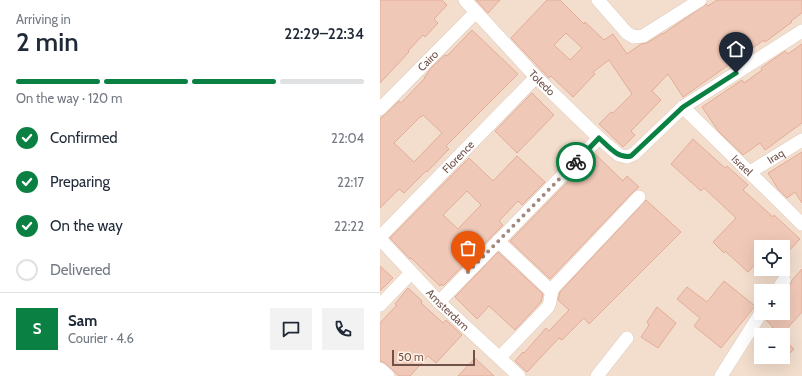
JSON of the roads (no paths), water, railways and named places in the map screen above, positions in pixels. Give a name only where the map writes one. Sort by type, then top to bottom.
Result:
[{"type":"street","name":"Toledo","points":[[465,0],[536,77],[599,138],[619,155],[627,157],[634,154],[683,107]]},
{"type":"street","points":[[598,0],[627,33],[634,36],[642,36],[700,0]]},
{"type":"street","name":"Cairo","points":[[380,109],[476,12]]},
{"type":"street","points":[[683,107],[802,31]]},
{"type":"street","name":"Florence","points":[[380,238],[536,77]]},
{"type":"street","name":"Israel","points":[[683,107],[802,224]]},
{"type":"street","points":[[439,302],[599,138]]},
{"type":"street","name":"Iraq","points":[[750,172],[802,140]]},
{"type":"street","points":[[503,354],[548,307],[551,300],[551,291],[554,287],[639,198]]},
{"type":"street","name":"Amsterdam","points":[[380,238],[439,302],[519,376]]},
{"type":"street","points":[[498,242],[551,291]]},
{"type":"street","points":[[380,305],[411,273]]},
{"type":"street","points":[[781,284],[784,280]]},
{"type":"street","points":[[721,376],[757,320]]},
{"type":"street","points":[[597,376],[627,338]]},
{"type":"street","points":[[380,369],[388,376]]}]
